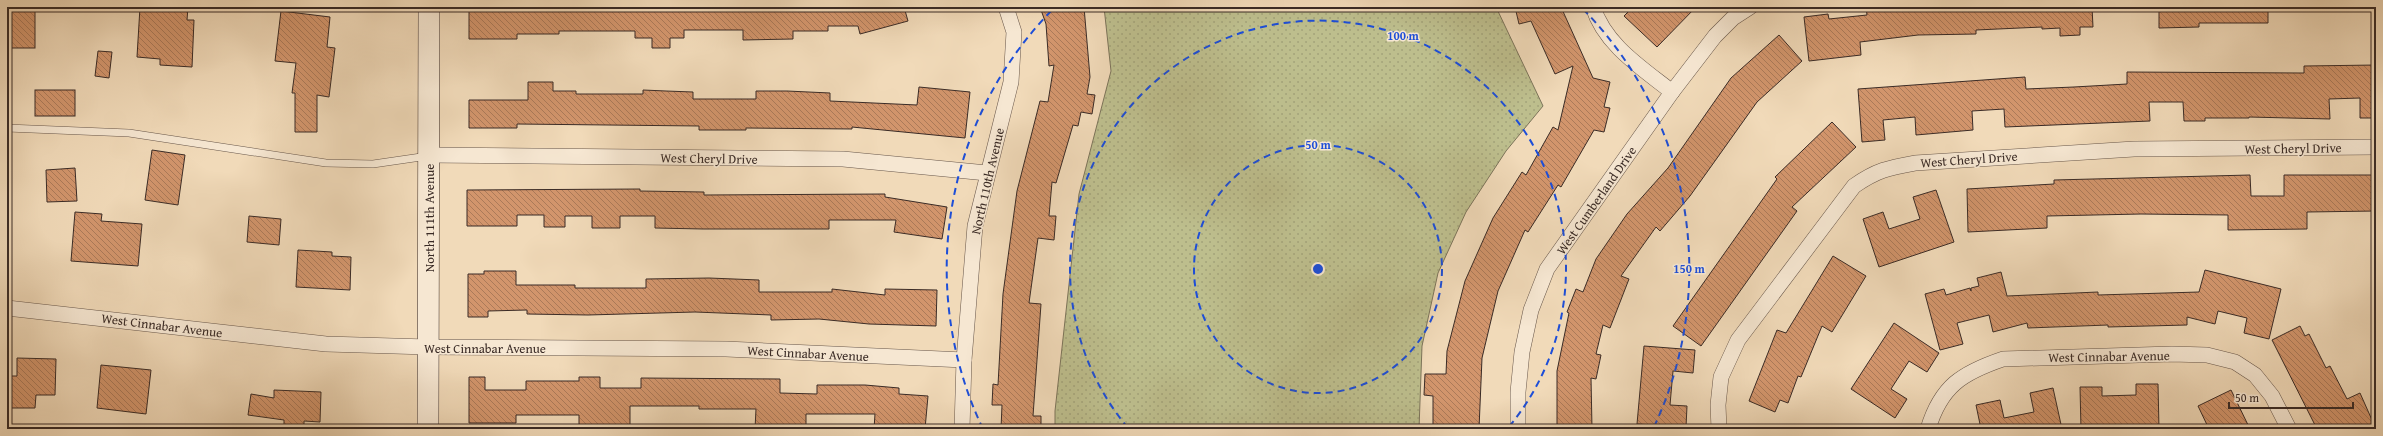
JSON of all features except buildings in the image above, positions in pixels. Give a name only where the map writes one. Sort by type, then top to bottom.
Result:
[{"type":"street","name":"North 111th Avenue","points":[[428,429],[429,7]]},
{"type":"street","name":"North 110th Avenue","points":[[962,429],[964,360],[975,226],[987,173],[1011,82],[1014,32],[1006,7]]},
{"type":"street","points":[[1593,7],[1596,17],[1611,40],[1628,57],[1672,92]]},
{"type":"street","name":"West Cumberland Drive","points":[[1518,429],[1518,392],[1522,352],[1531,310],[1547,269],[1672,92],[1715,36],[1733,18],[1750,7]]},
{"type":"street","name":"West Cheryl Drive","points":[[1719,429],[1718,405],[1720,377],[1738,340],[1854,186],[1872,173],[1887,168],[1915,163],[2134,149],[2376,147]]},
{"type":"street","name":"West Cheryl Drive","points":[[429,155],[843,159],[987,173]]},
{"type":"street","name":"West Cinnabar Avenue","points":[[7,308],[326,344],[428,347],[726,349],[964,360]]},
{"type":"street","name":"West Cinnabar Avenue","points":[[1928,429],[1943,394],[1959,378],[1980,367],[2003,359],[2172,354],[2207,355],[2236,362],[2255,375],[2272,396],[2289,429]]},
{"type":"lane","points":[[7,128],[129,133],[326,163],[373,164],[429,155]]},
{"type":"green space","points":[[1104,7],[1496,7],[1543,106],[1506,151],[1466,212],[1438,273],[1422,346],[1419,429],[1055,429],[1055,411],[1079,194],[1111,71]]}]
